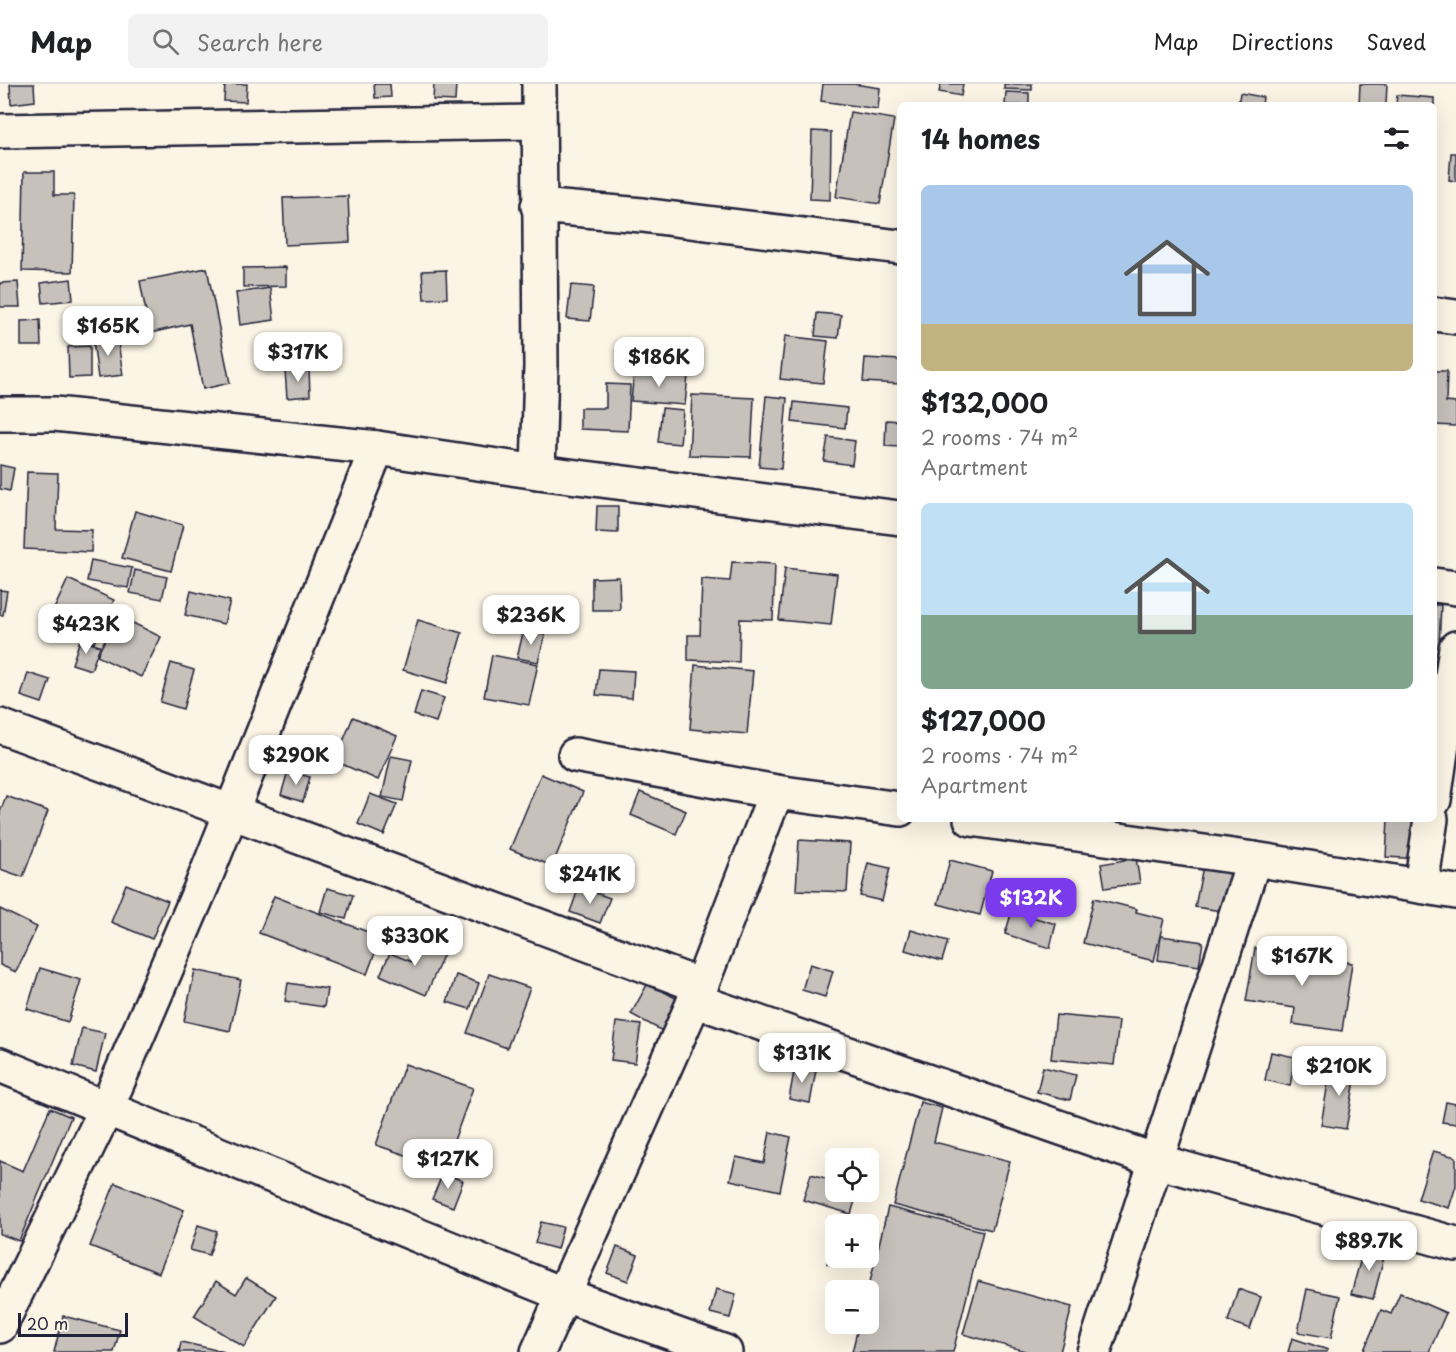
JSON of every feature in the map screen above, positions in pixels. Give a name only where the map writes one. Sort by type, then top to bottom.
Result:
[{"type":"street","points":[[538,472],[541,366],[538,206],[539,84]]},
{"type":"street","points":[[0,131],[538,122]]},
{"type":"street","points":[[538,206],[642,214],[897,247]]},
{"type":"street","points":[[1437,314],[1456,317]]},
{"type":"street","points":[[0,414],[55,414],[377,448],[538,472],[897,518]]},
{"type":"street","points":[[0,1326],[107,1107],[204,883],[377,448]]},
{"type":"street","points":[[1437,585],[1456,588]]},
{"type":"street","points":[[1437,779],[1456,648]]},
{"type":"street","points":[[0,726],[231,812],[698,993],[1156,1161],[1456,1244]]},
{"type":"street","points":[[575,755],[776,792],[897,809]]},
{"type":"street","points":[[538,1352],[698,993],[776,792]]},
{"type":"street","points":[[992,822],[1254,859],[1456,892]]},
{"type":"street","points":[[1421,886],[1431,822]]},
{"type":"street","points":[[1094,1352],[1254,859]]},
{"type":"street","points":[[0,1065],[562,1294],[725,1352]]},
{"type":"building","points":[[10,84],[34,84],[35,101],[11,104]]},
{"type":"building","points":[[225,84],[247,84],[246,102],[224,101]]},
{"type":"building","points":[[374,84],[390,84],[391,97],[375,98]]},
{"type":"building","points":[[434,84],[456,84],[455,101],[433,100]]},
{"type":"building","points":[[823,84],[854,84],[880,88],[878,109],[821,101]]},
{"type":"building","points":[[941,84],[963,84],[961,96],[939,92]]},
{"type":"building","points":[[1004,84],[1032,84],[1032,90],[1004,89]]},
{"type":"building","points":[[1360,84],[1387,84],[1386,102],[1359,102]]},
{"type":"building","points":[[1006,92],[1029,93],[1029,102],[1005,102]]},
{"type":"building","points":[[1240,93],[1263,97],[1262,102],[1238,102]]},
{"type":"building","points":[[1397,95],[1434,98],[1434,102],[1396,102]]},
{"type":"building","points":[[850,112],[894,119],[880,204],[836,197]]},
{"type":"building","points":[[812,131],[831,132],[830,200],[810,199]]},
{"type":"building","points":[[1451,153],[1456,153],[1456,181],[1449,180]]},
{"type":"building","points":[[24,172],[54,172],[54,195],[74,195],[72,272],[22,271]]},
{"type":"building","points":[[348,196],[350,242],[285,245],[283,198]]},
{"type":"building","points":[[286,267],[286,286],[243,287],[243,268]]},
{"type":"building","points":[[207,268],[230,383],[203,389],[190,324],[150,333],[140,281]]},
{"type":"building","points":[[446,270],[447,298],[424,299],[422,271]]},
{"type":"building","points":[[71,279],[73,300],[43,303],[41,283]]},
{"type":"building","points":[[18,282],[20,307],[0,307],[0,283]]},
{"type":"building","points":[[571,285],[594,287],[590,321],[567,319]]},
{"type":"building","points":[[270,288],[274,320],[240,325],[236,293]]},
{"type":"building","points":[[817,313],[841,315],[838,338],[815,336]]},
{"type":"building","points":[[40,320],[41,346],[21,346],[21,321]]},
{"type":"building","points":[[117,336],[123,375],[98,378],[93,340]]},
{"type":"building","points":[[785,336],[828,341],[823,383],[780,379]]},
{"type":"building","points":[[90,346],[90,377],[69,378],[68,347]]},
{"type":"building","points":[[865,358],[897,360],[897,384],[863,382]]},
{"type":"building","points":[[309,369],[310,396],[287,398],[285,370]]},
{"type":"building","points":[[634,371],[688,376],[685,405],[631,401]]},
{"type":"building","points":[[1437,371],[1447,371],[1446,402],[1456,403],[1456,426],[1437,425]]},
{"type":"building","points":[[606,384],[630,385],[628,431],[580,429],[580,408],[606,408]]},
{"type":"building","points":[[692,395],[754,398],[751,457],[689,455]]},
{"type":"building","points":[[766,396],[787,398],[781,469],[759,467]]},
{"type":"building","points":[[794,402],[847,408],[845,428],[792,422]]},
{"type":"building","points":[[662,408],[683,410],[680,444],[658,442]]},
{"type":"building","points":[[886,420],[897,421],[897,447],[885,446]]},
{"type":"building","points":[[828,437],[855,441],[852,465],[824,461]]},
{"type":"building","points":[[0,465],[14,468],[10,491],[0,489]]},
{"type":"building","points":[[27,472],[58,473],[56,529],[92,530],[91,552],[24,549]]},
{"type":"building","points":[[597,506],[618,506],[618,533],[596,532]]},
{"type":"building","points":[[135,511],[183,525],[171,571],[122,558]]},
{"type":"building","points":[[91,560],[132,568],[128,588],[87,581]]},
{"type":"building","points":[[732,562],[775,564],[773,620],[740,619],[739,662],[688,660],[688,635],[700,635],[702,579],[730,581]]},
{"type":"building","points":[[785,568],[837,574],[831,625],[779,620]]},
{"type":"building","points":[[135,570],[167,577],[162,599],[130,593]]},
{"type":"building","points":[[619,577],[620,610],[592,610],[592,578]]},
{"type":"building","points":[[68,579],[114,600],[94,643],[48,622]]},
{"type":"building","points":[[0,590],[7,591],[3,615],[0,615]]},
{"type":"building","points":[[191,591],[230,601],[224,624],[185,615]]},
{"type":"building","points":[[1437,605],[1441,605],[1438,665]]},
{"type":"building","points":[[117,615],[161,637],[141,677],[97,656]]},
{"type":"building","points":[[418,620],[462,633],[447,683],[403,670]]},
{"type":"building","points":[[524,629],[545,635],[538,662],[517,658]]},
{"type":"building","points":[[80,640],[100,646],[91,670],[72,664]]},
{"type":"building","points":[[492,655],[538,664],[529,705],[484,697]]},
{"type":"building","points":[[171,663],[194,670],[183,709],[160,702]]},
{"type":"building","points":[[695,665],[753,671],[747,734],[690,729]]},
{"type":"building","points":[[599,669],[634,671],[632,698],[596,695]]},
{"type":"building","points":[[28,673],[50,680],[42,703],[21,696]]},
{"type":"building","points":[[421,691],[444,698],[436,722],[414,715]]},
{"type":"building","points":[[353,717],[397,736],[378,780],[335,761]]},
{"type":"building","points":[[391,756],[412,760],[403,801],[382,797]]},
{"type":"building","points":[[288,771],[310,777],[303,802],[281,795]]},
{"type":"building","points":[[541,774],[583,792],[552,866],[510,849]]},
{"type":"building","points":[[640,792],[686,811],[676,834],[631,815]]},
{"type":"building","points":[[370,794],[397,804],[384,835],[358,824]]},
{"type":"building","points":[[6,796],[48,811],[23,877],[0,869],[0,812]]},
{"type":"building","points":[[1388,822],[1422,822],[1421,859],[1386,857]]},
{"type":"building","points":[[799,840],[850,843],[847,892],[796,890]]},
{"type":"building","points":[[1136,858],[1140,883],[1105,888],[1101,864]]},
{"type":"building","points":[[950,860],[992,871],[980,915],[938,904]]},
{"type":"building","points":[[868,863],[890,868],[882,901],[860,896]]},
{"type":"building","points":[[1203,866],[1242,872],[1235,913],[1195,907]]},
{"type":"building","points":[[126,884],[168,901],[152,939],[111,922]]},
{"type":"building","points":[[579,887],[610,898],[600,923],[570,912]]},
{"type":"building","points":[[327,888],[353,895],[346,919],[320,912]]},
{"type":"building","points":[[274,896],[381,937],[367,974],[259,933]]},
{"type":"building","points":[[1094,898],[1137,909],[1136,912],[1164,919],[1154,961],[1083,943]]},
{"type":"building","points":[[0,909],[37,927],[16,972],[0,965]]},
{"type":"building","points":[[1012,911],[1056,924],[1050,948],[1005,934]]},
{"type":"building","points":[[911,930],[948,941],[942,961],[905,950]]},
{"type":"building","points":[[1161,936],[1203,942],[1199,966],[1158,960]]},
{"type":"building","points":[[422,939],[446,949],[426,995],[380,975],[390,953],[412,962]]},
{"type":"building","points":[[1255,948],[1352,963],[1342,1031],[1293,1024],[1295,1008],[1246,1001]]},
{"type":"building","points":[[810,964],[833,971],[825,997],[802,990]]},
{"type":"building","points":[[40,968],[81,980],[68,1022],[27,1009]]},
{"type":"building","points":[[195,970],[241,980],[230,1031],[184,1021]]},
{"type":"building","points":[[489,974],[530,988],[507,1048],[467,1033]]},
{"type":"building","points":[[456,975],[479,983],[470,1009],[447,1002]]},
{"type":"building","points":[[288,983],[327,989],[324,1007],[285,1001]]},
{"type":"building","points":[[648,983],[683,1002],[666,1033],[631,1014]]},
{"type":"building","points":[[1056,1015],[1119,1021],[1114,1065],[1051,1059]]},
{"type":"building","points":[[616,1022],[641,1025],[635,1063],[611,1060]]},
{"type":"building","points":[[82,1028],[105,1033],[96,1072],[73,1066]]},
{"type":"building","points":[[1271,1052],[1295,1057],[1290,1086],[1265,1080]]},
{"type":"building","points":[[405,1064],[473,1088],[444,1168],[376,1145]]},
{"type":"building","points":[[1331,1065],[1357,1070],[1346,1129],[1321,1125]]},
{"type":"building","points":[[795,1066],[816,1070],[810,1103],[789,1099]]},
{"type":"building","points":[[1043,1067],[1076,1075],[1070,1100],[1037,1092]]},
{"type":"building","points":[[920,1102],[942,1108],[934,1142],[1010,1161],[992,1230],[893,1205]]},
{"type":"building","points":[[1446,1102],[1456,1104],[1456,1124],[1442,1122]]},
{"type":"building","points":[[50,1108],[71,1117],[19,1241],[0,1234],[0,1161],[23,1171]]},
{"type":"building","points":[[770,1132],[791,1137],[780,1191],[730,1180],[736,1157],[764,1163]]},
{"type":"building","points":[[1433,1151],[1456,1157],[1456,1186],[1449,1208],[1418,1199]]},
{"type":"building","points":[[443,1173],[463,1181],[453,1207],[432,1199]]},
{"type":"building","points":[[811,1174],[825,1178],[825,1202],[855,1202],[851,1214],[803,1200]]},
{"type":"building","points":[[115,1183],[184,1210],[159,1273],[90,1246]]},
{"type":"building","points":[[888,1207],[983,1231],[953,1352],[852,1352],[856,1334],[879,1334],[879,1280],[870,1280],[873,1268],[879,1268],[879,1244]]},
{"type":"building","points":[[541,1222],[563,1227],[557,1249],[535,1243]]},
{"type":"building","points":[[198,1225],[217,1231],[209,1255],[190,1250]]},
{"type":"building","points":[[1365,1244],[1386,1250],[1373,1299],[1351,1294]]},
{"type":"building","points":[[617,1247],[638,1255],[628,1281],[607,1273]]},
{"type":"building","points":[[246,1278],[276,1296],[244,1347],[194,1316],[216,1281],[236,1294]]},
{"type":"building","points":[[978,1281],[1072,1307],[1060,1352],[1029,1352],[963,1334]]},
{"type":"building","points":[[716,1289],[736,1294],[730,1318],[710,1313]]},
{"type":"building","points":[[1238,1289],[1261,1297],[1250,1329],[1228,1321]]},
{"type":"building","points":[[1307,1289],[1340,1296],[1331,1338],[1298,1332]]},
{"type":"building","points":[[1400,1293],[1446,1313],[1429,1352],[1367,1352],[1364,1350],[1381,1310],[1391,1314]]},
{"type":"building","points":[[63,1316],[120,1330],[114,1352],[54,1352]]},
{"type":"building","points":[[1292,1338],[1328,1350],[1327,1352],[1288,1352]]},
{"type":"building","points":[[181,1342],[225,1352],[179,1352]]}]
